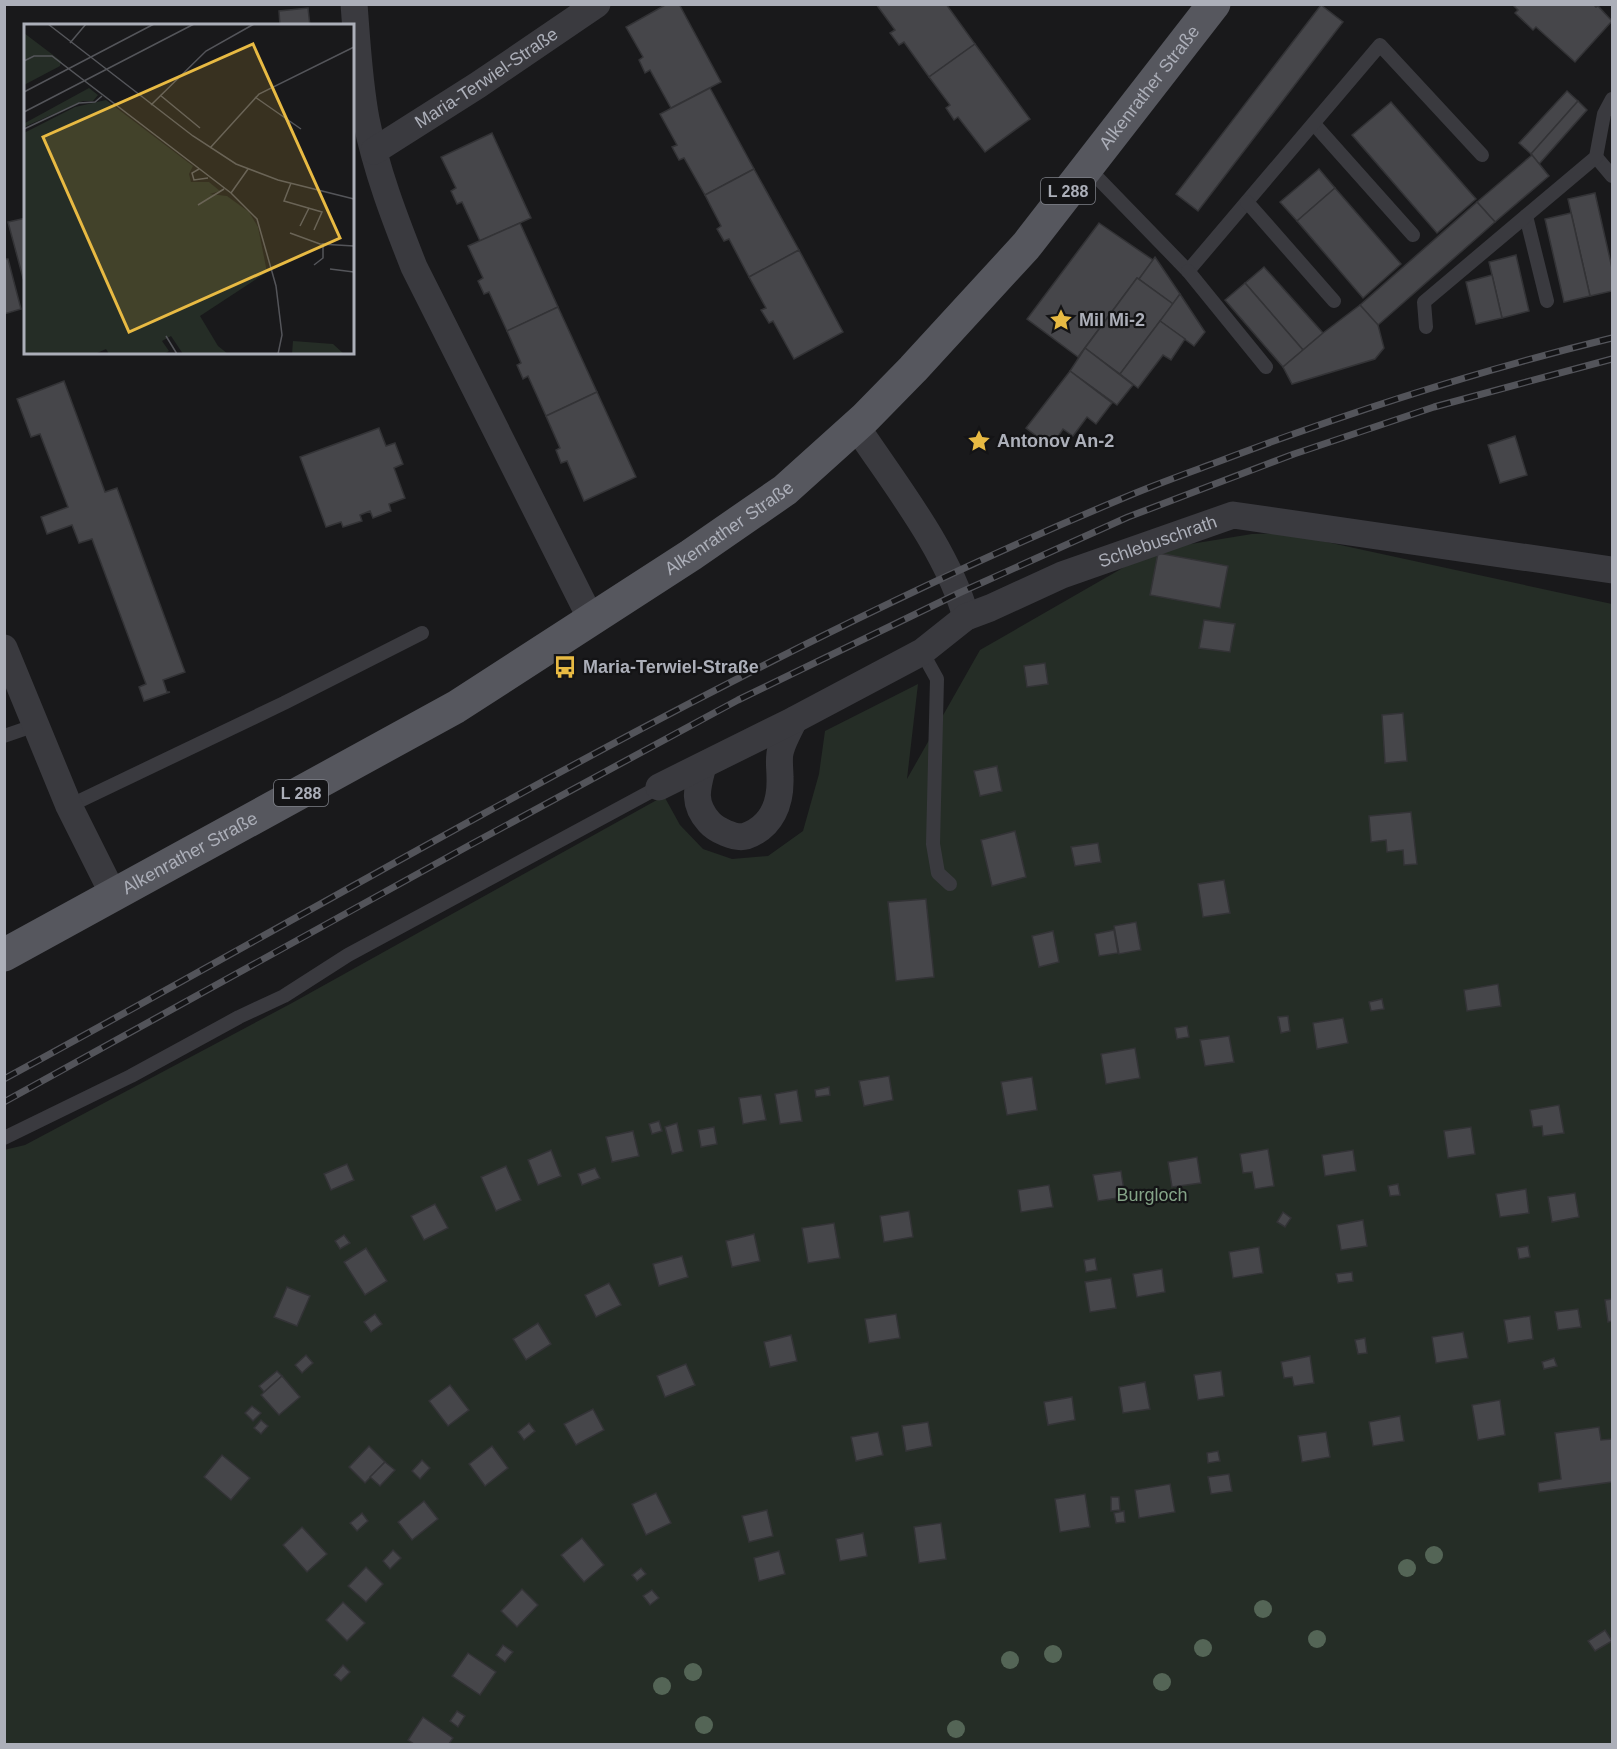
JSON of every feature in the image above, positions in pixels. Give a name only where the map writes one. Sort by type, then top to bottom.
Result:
[{"type":"main road","name":"Alkenrather Straße","points":[[4,955],[456,707],[592,621],[785,490],[856,426],[913,369],[1026,246],[1214,4]]},
{"type":"street","points":[[354,4],[366,117],[392,209],[414,267],[592,621]]},
{"type":"street","name":"Maria-Terwiel-Straße","points":[[374,151],[478,85],[597,4]]},
{"type":"street","points":[[856,426],[930,539],[959,593],[966,617]]},
{"type":"street","name":"Schlebuschrath","points":[[659,787],[794,720],[922,652],[966,617],[1062,574],[1233,515],[1612,570]]},
{"type":"street","name":"Alkenrather Straße","points":[[7,660],[69,806],[114,896]]},
{"type":"street","points":[[703,766],[696,793],[700,810],[710,824],[725,833],[743,837],[762,829],[776,810],[780,782],[780,751],[794,720]]},
{"type":"lane","points":[[1188,271],[1380,45],[1482,155]]},
{"type":"lane","points":[[1426,327],[1424,302],[1596,157],[1607,132],[1604,114],[1612,99]]},
{"type":"lane","points":[[1314,124],[1413,235]]},
{"type":"lane","points":[[1596,157],[1612,176]]},
{"type":"lane","points":[[1087,167],[1188,271],[1266,368]]},
{"type":"lane","points":[[1247,202],[1334,301]]},
{"type":"lane","points":[[1526,216],[1547,301]]},
{"type":"lane","points":[[69,806],[284,703],[422,633]]},
{"type":"lane","points":[[922,652],[937,679],[933,844],[938,873],[950,884]]},
{"type":"lane","points":[[4,736],[36,725]]},
{"type":"lane","points":[[4,1138],[131,1076],[239,1017],[284,996],[348,955],[659,787]]},
{"type":"green space","name":"Burgloch","points":[[1285,533],[1612,604],[1612,1744],[5,1744],[4,1150],[25,1145],[292,1003],[664,796],[680,825],[703,849],[732,859],[768,856],[803,831],[819,774],[825,731],[918,684],[907,779],[980,650],[1154,550],[1252,534]]},
{"type":"building","points":[[667,4],[679,4],[721,82],[671,108],[650,70],[645,73],[639,60],[643,57],[626,27]]},
{"type":"building","points":[[876,4],[946,4],[975,44],[929,77],[904,42],[899,45],[890,33],[895,30]]},
{"type":"building","points":[[1512,4],[1593,4],[1598,6],[1612,21],[1575,62],[1536,27],[1533,30],[1515,13],[1518,10]]},
{"type":"building","points":[[1321,5],[1343,22],[1198,211],[1176,194]]},
{"type":"building","points":[[308,8],[310,24],[280,24],[279,11]]},
{"type":"building","points":[[975,44],[1030,119],[985,152],[958,117],[954,120],[946,108],[950,105],[929,77]]},
{"type":"building","points":[[710,88],[754,169],[705,195],[684,158],[679,160],[672,147],[677,145],[660,114]]},
{"type":"building","points":[[1567,91],[1578,101],[1531,154],[1519,143]]},
{"type":"building","points":[[1578,101],[1587,110],[1539,164],[1531,154]]},
{"type":"building","points":[[1391,102],[1476,199],[1437,233],[1352,135]]},
{"type":"building","points":[[492,133],[531,218],[480,241],[462,202],[457,204],[451,191],[456,188],[441,157]]},
{"type":"building","points":[[1532,155],[1549,176],[1495,222],[1477,202]]},
{"type":"building","points":[[754,169],[799,250],[749,277],[729,239],[724,241],[717,229],[721,226],[705,195]]},
{"type":"building","points":[[1319,169],[1335,188],[1297,221],[1280,202]]},
{"type":"building","points":[[1335,188],[1401,264],[1363,298],[1297,221]]},
{"type":"building","points":[[1595,193],[1612,268],[1612,291],[1590,296],[1568,199]]},
{"type":"building","points":[[1477,202],[1495,222],[1378,325],[1360,305]]},
{"type":"building","points":[[1571,213],[1590,296],[1564,302],[1545,219]]},
{"type":"building","points":[[24,218],[23,278],[8,222]]},
{"type":"building","points":[[520,223],[558,307],[507,331],[489,292],[484,294],[478,281],[483,278],[468,246]]},
{"type":"building","points":[[1099,223],[1153,260],[1078,357],[1027,319]]},
{"type":"building","points":[[799,250],[843,332],[794,359],[773,321],[769,323],[761,310],[766,308],[749,277]]},
{"type":"building","points":[[1516,255],[1529,311],[1502,318],[1489,262]]},
{"type":"building","points":[[1155,257],[1180,294],[1173,304],[1139,279]]},
{"type":"building","points":[[4,259],[8,259],[21,309],[4,314]]},
{"type":"building","points":[[1264,267],[1323,333],[1303,350],[1245,283]]},
{"type":"building","points":[[1492,275],[1502,318],[1476,324],[1466,282]]},
{"type":"building","points":[[1137,278],[1173,304],[1120,374],[1085,348]]},
{"type":"building","points":[[1245,283],[1303,350],[1283,367],[1225,300]]},
{"type":"building","points":[[1180,294],[1205,332],[1194,346],[1160,321]]},
{"type":"building","points":[[1360,305],[1378,325],[1384,348],[1375,359],[1292,384],[1283,367]]},
{"type":"building","points":[[558,307],[597,392],[546,416],[528,376],[523,379],[517,365],[521,363],[507,331]]},
{"type":"building","points":[[1160,321],[1185,339],[1171,360],[1163,355],[1138,388],[1120,374]]},
{"type":"building","points":[[1085,348],[1133,385],[1117,405],[1070,371]]},
{"type":"building","points":[[1070,371],[1112,403],[1096,424],[1087,417],[1073,436],[1063,429],[1051,447],[1026,428]]},
{"type":"building","points":[[64,381],[105,492],[117,488],[185,672],[163,680],[167,692],[170,692],[144,701],[139,687],[146,684],[92,539],[79,543],[72,525],[47,534],[41,517],[68,507],[40,434],[31,437],[17,399]]},
{"type":"building","points":[[597,392],[636,477],[584,501],[567,461],[561,463],[556,450],[560,448],[546,416]]},
{"type":"building","points":[[379,428],[386,446],[395,443],[403,464],[394,468],[405,498],[389,504],[391,511],[373,518],[370,511],[360,515],[362,521],[343,527],[341,522],[326,527],[300,457]]},
{"type":"building","points":[[1515,436],[1527,475],[1500,483],[1488,445]]},
{"type":"building","points":[[1158,553],[1228,566],[1220,608],[1150,595]]},
{"type":"building","points":[[1204,620],[1235,624],[1230,652],[1199,648]]},
{"type":"building","points":[[1045,663],[1048,684],[1027,687],[1024,666]]},
{"type":"building","points":[[1403,713],[1407,761],[1385,763],[1382,715]]},
{"type":"building","points":[[997,766],[1002,791],[980,796],[974,771]]},
{"type":"building","points":[[1411,812],[1417,864],[1404,865],[1403,850],[1387,852],[1386,840],[1371,842],[1369,816]]},
{"type":"building","points":[[1015,831],[1026,877],[992,886],[981,840]]},
{"type":"building","points":[[1098,843],[1101,862],[1075,866],[1071,847]]},
{"type":"building","points":[[1224,880],[1230,913],[1203,917],[1198,884]]},
{"type":"building","points":[[926,899],[934,977],[896,981],[888,902]]},
{"type":"building","points":[[1136,922],[1141,950],[1119,954],[1114,926]]},
{"type":"building","points":[[1114,930],[1118,953],[1099,956],[1095,934]]},
{"type":"building","points":[[1053,931],[1059,962],[1039,967],[1032,936]]},
{"type":"building","points":[[1498,984],[1501,1006],[1467,1011],[1464,990]]},
{"type":"building","points":[[1382,999],[1384,1009],[1371,1011],[1369,1002]]},
{"type":"building","points":[[1288,1016],[1290,1031],[1281,1033],[1278,1017]]},
{"type":"building","points":[[1343,1018],[1348,1043],[1317,1049],[1313,1023]]},
{"type":"building","points":[[1187,1026],[1189,1037],[1177,1039],[1175,1028]]},
{"type":"building","points":[[1229,1036],[1234,1062],[1205,1066],[1200,1040]]},
{"type":"building","points":[[1135,1048],[1140,1078],[1106,1084],[1101,1054]]},
{"type":"building","points":[[889,1076],[893,1100],[864,1106],[859,1081]]},
{"type":"building","points":[[1032,1077],[1037,1110],[1007,1115],[1001,1082]]},
{"type":"building","points":[[829,1087],[830,1095],[816,1097],[815,1090]]},
{"type":"building","points":[[797,1090],[802,1121],[780,1124],[775,1094]]},
{"type":"building","points":[[761,1095],[766,1120],[743,1124],[739,1098]]},
{"type":"building","points":[[1559,1105],[1564,1133],[1543,1136],[1542,1126],[1533,1127],[1530,1110]]},
{"type":"building","points":[[659,1121],[662,1131],[652,1134],[649,1124]]},
{"type":"building","points":[[677,1123],[683,1151],[672,1154],[665,1127]]},
{"type":"building","points":[[714,1127],[717,1144],[701,1147],[698,1130]]},
{"type":"building","points":[[1471,1127],[1475,1154],[1448,1158],[1444,1131]]},
{"type":"building","points":[[633,1131],[639,1156],[612,1162],[606,1137]]},
{"type":"building","points":[[1268,1149],[1274,1186],[1255,1189],[1252,1172],[1243,1173],[1240,1154]]},
{"type":"building","points":[[551,1150],[561,1176],[538,1185],[528,1160]]},
{"type":"building","points":[[1353,1150],[1356,1171],[1325,1176],[1322,1155]]},
{"type":"building","points":[[1197,1157],[1201,1183],[1172,1187],[1168,1162]]},
{"type":"building","points":[[347,1164],[354,1180],[331,1190],[324,1174]]},
{"type":"building","points":[[506,1166],[521,1200],[496,1211],[481,1177]]},
{"type":"building","points":[[595,1168],[600,1178],[582,1185],[578,1174]]},
{"type":"building","points":[[1121,1171],[1125,1197],[1098,1201],[1093,1175]]},
{"type":"building","points":[[1398,1184],[1400,1195],[1390,1196],[1388,1186]]},
{"type":"building","points":[[1049,1185],[1053,1207],[1021,1212],[1018,1190]]},
{"type":"building","points":[[1526,1189],[1529,1213],[1500,1217],[1496,1194]]},
{"type":"building","points":[[1575,1193],[1579,1217],[1552,1222],[1548,1197]]},
{"type":"building","points":[[435,1204],[448,1228],[424,1240],[411,1216]]},
{"type":"building","points":[[909,1211],[913,1237],[884,1242],[880,1216]]},
{"type":"building","points":[[1283,1212],[1291,1218],[1285,1227],[1277,1222]]},
{"type":"building","points":[[1363,1220],[1367,1246],[1341,1250],[1337,1225]]},
{"type":"building","points":[[834,1223],[840,1258],[808,1263],[802,1228]]},
{"type":"building","points":[[754,1234],[760,1261],[732,1267],[726,1241]]},
{"type":"building","points":[[344,1235],[350,1243],[340,1249],[335,1241]]},
{"type":"building","points":[[1528,1246],[1530,1257],[1519,1259],[1517,1248]]},
{"type":"building","points":[[1259,1247],[1263,1273],[1233,1278],[1229,1252]]},
{"type":"building","points":[[366,1248],[387,1281],[365,1295],[344,1262]]},
{"type":"building","points":[[682,1256],[688,1277],[659,1286],[653,1264]]},
{"type":"building","points":[[1095,1258],[1097,1270],[1086,1272],[1084,1260]]},
{"type":"building","points":[[1162,1269],[1165,1292],[1137,1297],[1133,1274]]},
{"type":"building","points":[[1352,1272],[1353,1281],[1338,1283],[1336,1274]]},
{"type":"building","points":[[1111,1278],[1116,1308],[1090,1312],[1085,1282]]},
{"type":"building","points":[[609,1283],[621,1305],[596,1317],[585,1295]]},
{"type":"building","points":[[287,1287],[310,1296],[297,1326],[274,1317]]},
{"type":"building","points":[[1612,1299],[1612,1321],[1608,1322],[1605,1300]]},
{"type":"building","points":[[1578,1309],[1581,1327],[1558,1330],[1555,1312]]},
{"type":"building","points":[[375,1314],[382,1324],[371,1332],[364,1322]]},
{"type":"building","points":[[896,1314],[900,1338],[869,1343],[865,1319]]},
{"type":"building","points":[[1530,1316],[1533,1339],[1508,1343],[1504,1320]]},
{"type":"building","points":[[538,1323],[551,1344],[526,1360],[513,1339]]},
{"type":"building","points":[[1463,1332],[1468,1358],[1436,1363],[1432,1337]]},
{"type":"building","points":[[791,1335],[797,1361],[770,1367],[764,1342]]},
{"type":"building","points":[[1365,1338],[1367,1353],[1358,1354],[1355,1340]]},
{"type":"building","points":[[306,1355],[313,1363],[302,1373],[295,1365]]},
{"type":"building","points":[[1310,1356],[1314,1383],[1294,1386],[1292,1377],[1284,1378],[1281,1362]]},
{"type":"building","points":[[1554,1358],[1557,1366],[1544,1369],[1542,1362]]},
{"type":"building","points":[[686,1364],[695,1385],[665,1397],[657,1376]]},
{"type":"building","points":[[277,1371],[282,1376],[264,1392],[259,1386]]},
{"type":"building","points":[[1221,1371],[1224,1396],[1198,1400],[1194,1375]]},
{"type":"building","points":[[282,1376],[300,1397],[279,1415],[261,1395]]},
{"type":"building","points":[[1145,1382],[1150,1409],[1123,1413],[1119,1387]]},
{"type":"building","points":[[450,1385],[469,1410],[448,1426],[429,1401]]},
{"type":"building","points":[[1072,1397],[1075,1420],[1048,1425],[1044,1402]]},
{"type":"building","points":[[1500,1400],[1505,1435],[1478,1440],[1472,1405]]},
{"type":"building","points":[[252,1406],[261,1413],[253,1421],[245,1413]]},
{"type":"building","points":[[593,1409],[604,1430],[576,1445],[564,1424]]},
{"type":"building","points":[[1400,1416],[1404,1441],[1373,1446],[1369,1422]]},
{"type":"building","points":[[261,1420],[268,1426],[261,1434],[254,1428]]},
{"type":"building","points":[[928,1422],[932,1446],[906,1451],[902,1426]]},
{"type":"building","points":[[529,1423],[535,1431],[524,1440],[518,1432]]},
{"type":"building","points":[[1599,1427],[1601,1440],[1612,1439],[1612,1482],[1539,1492],[1538,1483],[1561,1479],[1555,1433]]},
{"type":"building","points":[[878,1432],[883,1455],[856,1461],[851,1437]]},
{"type":"building","points":[[1326,1432],[1330,1457],[1302,1462],[1298,1436]]},
{"type":"building","points":[[369,1446],[385,1462],[365,1483],[349,1467]]},
{"type":"building","points":[[492,1446],[508,1468],[485,1486],[469,1464]]},
{"type":"building","points":[[1218,1451],[1220,1461],[1208,1463],[1207,1453]]},
{"type":"building","points":[[222,1455],[250,1478],[231,1500],[204,1477]]},
{"type":"building","points":[[422,1460],[430,1468],[420,1479],[412,1471]]},
{"type":"building","points":[[385,1462],[395,1470],[380,1486],[370,1477]]},
{"type":"building","points":[[1229,1474],[1232,1491],[1211,1494],[1208,1477]]},
{"type":"building","points":[[1170,1484],[1175,1512],[1139,1518],[1135,1490]]},
{"type":"building","points":[[656,1493],[671,1523],[646,1535],[632,1504]]},
{"type":"building","points":[[1085,1494],[1090,1527],[1060,1532],[1055,1499]]},
{"type":"building","points":[[1111,1497],[1119,1497],[1120,1510],[1111,1511]]},
{"type":"building","points":[[424,1501],[438,1519],[412,1540],[398,1522]]},
{"type":"building","points":[[767,1510],[773,1536],[749,1542],[742,1516]]},
{"type":"building","points":[[1124,1511],[1125,1522],[1116,1523],[1114,1513]]},
{"type":"building","points":[[362,1513],[368,1521],[357,1531],[350,1523]]},
{"type":"building","points":[[941,1523],[946,1559],[919,1563],[914,1527]]},
{"type":"building","points":[[302,1527],[327,1554],[307,1572],[283,1545]]},
{"type":"building","points":[[863,1533],[867,1556],[840,1561],[836,1539]]},
{"type":"building","points":[[582,1538],[604,1565],[584,1582],[561,1555]]},
{"type":"building","points":[[393,1550],[401,1558],[390,1569],[383,1561]]},
{"type":"building","points":[[779,1551],[785,1574],[759,1581],[754,1558]]},
{"type":"building","points":[[366,1567],[383,1584],[366,1602],[348,1586]]},
{"type":"building","points":[[641,1568],[646,1574],[637,1581],[632,1575]]},
{"type":"building","points":[[522,1589],[538,1605],[517,1627],[501,1611]]},
{"type":"building","points":[[652,1590],[659,1598],[650,1605],[643,1596]]},
{"type":"building","points":[[343,1602],[365,1623],[347,1641],[326,1620]]},
{"type":"building","points":[[1605,1630],[1612,1641],[1595,1651],[1588,1641]]},
{"type":"building","points":[[503,1645],[513,1652],[505,1662],[496,1655]]},
{"type":"building","points":[[468,1653],[496,1672],[480,1695],[452,1676]]},
{"type":"building","points":[[343,1665],[350,1672],[341,1681],[334,1675]]},
{"type":"building","points":[[457,1711],[465,1716],[458,1727],[450,1721]]},
{"type":"building","points":[[423,1717],[453,1738],[449,1744],[414,1744],[408,1740]]},
{"type":"railway","points":[[4,1079],[417,850],[694,701],[977,562],[1144,490],[1311,428],[1460,379],[1612,338]]},
{"type":"railway","points":[[4,1102],[738,700],[959,593],[1128,517],[1294,454],[1434,407],[1612,359]]},
{"type":"place","name":"Mil Mi-2","points":[[1061,320]]},
{"type":"place","name":"Antonov An-2","points":[[979,441]]},
{"type":"place","name":"Maria-Terwiel-Straße","points":[[565,667]]}]
